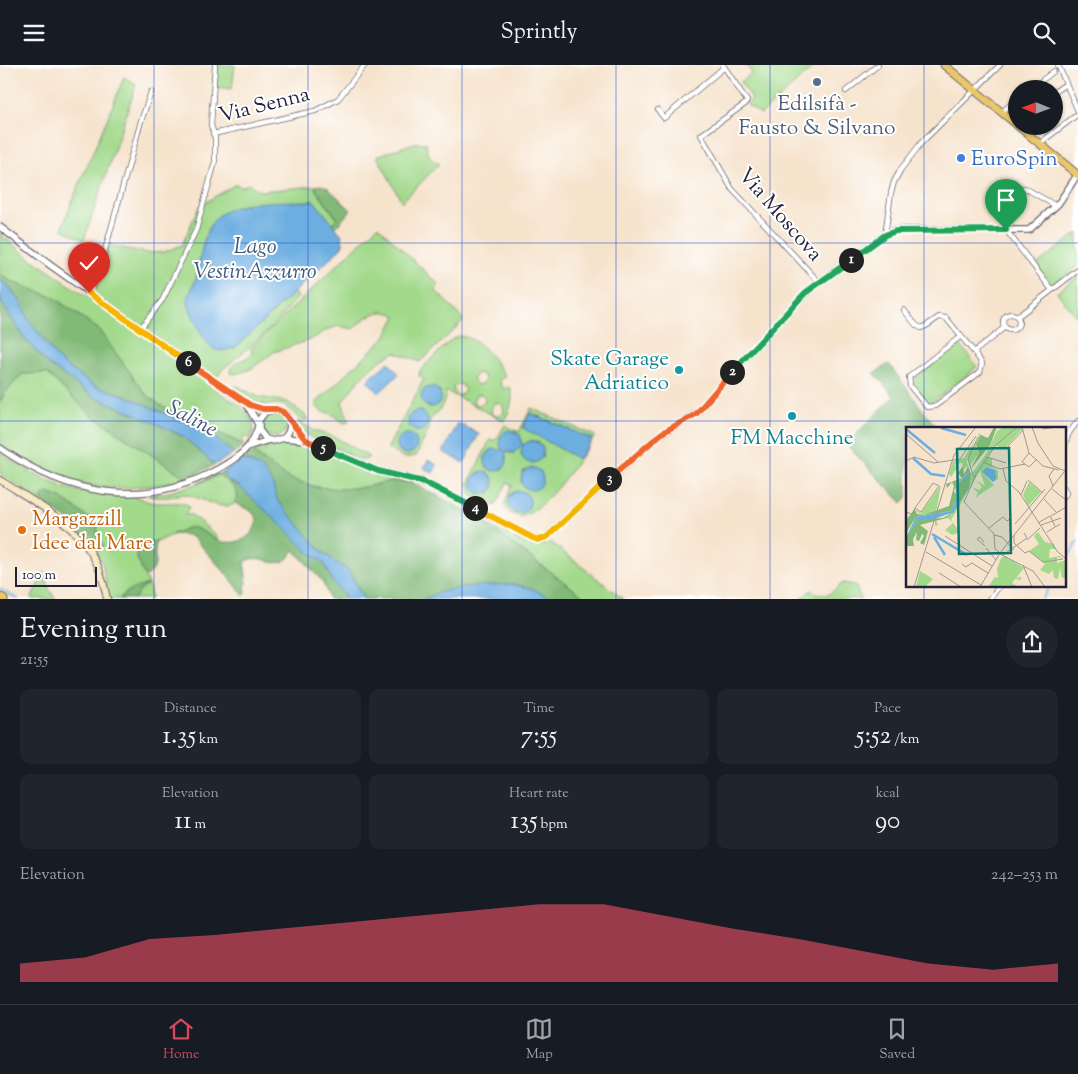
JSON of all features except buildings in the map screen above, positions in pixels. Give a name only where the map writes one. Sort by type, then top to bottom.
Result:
[{"type":"main road","points":[[944,65],[1008,116]]},
{"type":"main road","points":[[1030,135],[1078,175]]},
{"type":"main road","points":[[0,480],[50,514],[78,537],[96,560],[106,599]]},
{"type":"street","points":[[140,329],[163,299],[196,230],[215,162],[215,138],[211,125],[215,65]]},
{"type":"street","name":"Via Senna","points":[[213,134],[315,111],[338,99],[365,65]]},
{"type":"street","points":[[658,110],[664,118],[722,69],[723,65]]},
{"type":"street","name":"Via Moscova","points":[[723,65],[747,101],[746,104],[701,135],[732,189],[819,282]]},
{"type":"street","points":[[846,91],[878,65]]},
{"type":"street","points":[[885,235],[892,189],[901,169],[916,148],[1000,65]]},
{"type":"street","points":[[1039,144],[1078,112],[1058,65]]},
{"type":"street","points":[[1042,80],[1054,71]]},
{"type":"street","points":[[89,293],[100,272],[141,121],[151,92]]},
{"type":"street","points":[[1002,112],[1008,107]]},
{"type":"street","points":[[244,402],[253,412],[263,437],[277,441],[284,438],[306,440],[373,469],[430,484],[538,540],[547,537],[585,500],[658,436],[696,414],[805,293],[885,235],[893,231],[905,230],[1029,230],[1056,206],[1078,175]]},
{"type":"street","points":[[1006,195],[1018,188],[1025,188],[1056,206]]},
{"type":"street","points":[[0,227],[89,293],[244,402],[256,408],[280,410],[286,414],[306,440]]},
{"type":"street","points":[[1006,230],[1052,290]]},
{"type":"street","points":[[1017,317],[1078,270]]},
{"type":"street","points":[[904,310],[916,325],[921,328],[939,317],[945,317],[961,336],[974,352],[982,363],[980,372],[934,407],[929,408],[924,405],[909,384],[910,376],[961,336]]},
{"type":"street","points":[[1012,314],[1017,317],[1019,321],[1016,328],[1011,330],[1005,327],[1003,321],[1005,317],[1012,314]]},
{"type":"street","points":[[974,352],[1005,327]]},
{"type":"street","points":[[252,445],[262,415],[270,410]]},
{"type":"street","points":[[284,438],[289,431],[290,420]]},
{"type":"street","points":[[1066,441],[1078,421]]},
{"type":"street","points":[[0,448],[41,473],[78,487],[120,493],[145,493],[195,480],[236,458],[252,445],[270,440]]},
{"type":"street","points":[[990,599],[999,587]]},
{"type":"green space","points":[[216,65],[235,65],[232,89],[215,87]]},
{"type":"green space","points":[[746,65],[816,65],[761,114],[747,105],[752,98],[740,82],[752,73]]},
{"type":"green space","points":[[124,77],[136,85],[84,240],[62,229]]},
{"type":"green space","points":[[414,143],[426,143],[429,155],[439,164],[402,202],[377,156]]},
{"type":"green space","points":[[236,184],[241,187],[249,184],[260,191],[316,186],[316,190],[337,219],[332,223],[314,201],[248,204],[197,275],[187,301],[235,348],[295,292],[298,297],[270,329],[223,369],[210,386],[248,414],[253,430],[250,439],[244,436],[242,444],[160,405],[145,393],[98,329],[53,297],[12,282],[0,274],[0,234],[30,258],[87,297],[99,272],[108,245],[148,253],[164,252],[182,245],[199,206]]},
{"type":"green space","points":[[316,186],[327,187],[351,210],[336,227],[332,223],[337,218],[316,190]]},
{"type":"green space","points":[[378,226],[438,284],[436,291],[463,319],[462,322],[420,362],[395,352],[372,367],[342,402],[349,422],[344,423],[330,413],[322,412],[315,404],[385,337],[396,316],[390,313],[379,312],[373,314],[353,329],[338,326],[327,330],[312,339],[274,352],[251,369],[236,374],[230,373],[231,367],[235,363],[247,358],[253,352],[250,349]]},
{"type":"green space","points":[[1078,233],[1078,266],[1052,286],[1036,265]]},
{"type":"green space","points":[[0,274],[12,282],[53,297],[98,329],[145,393],[160,405],[244,445],[234,453],[211,434],[124,395],[95,386],[69,368],[57,358],[28,319],[21,302],[0,279]]},
{"type":"green space","points":[[1078,276],[1078,317],[1057,292]]},
{"type":"green space","points":[[0,299],[23,337],[48,364],[93,396],[184,437],[215,465],[186,478],[90,414],[47,373],[22,374],[5,393],[0,402]]},
{"type":"green space","points":[[458,336],[466,337],[480,345],[492,357],[506,377],[499,380],[504,389],[510,387],[512,400],[510,408],[504,421],[446,391],[441,407],[430,419],[429,429],[416,456],[405,458],[388,449],[388,447],[424,379],[419,376],[420,370],[451,340]],"holes":[[[479,373],[484,376],[485,380],[483,383],[478,385],[475,383],[473,378]],[[459,384],[465,390],[461,395],[458,395],[453,390],[454,386]],[[425,389],[440,392],[441,398],[426,406],[421,398]],[[477,394],[481,394],[485,398],[485,402],[480,405],[475,404],[473,400]],[[495,403],[500,403],[503,406],[504,412],[501,415],[496,416],[491,412],[492,406]],[[415,411],[422,411],[426,428],[421,431],[412,429],[409,425]],[[404,434],[405,454],[399,450],[397,444]]]},
{"type":"green space","points":[[959,343],[977,367],[927,406],[910,382]]},
{"type":"green space","points":[[889,364],[927,416],[938,427],[906,427],[906,499],[902,503],[846,444],[894,396],[874,373]]},
{"type":"green space","points":[[47,373],[90,414],[186,478],[139,487],[92,486],[76,483],[45,471],[0,444],[0,402],[5,393],[22,374]]},
{"type":"green space","points":[[230,386],[239,387],[258,397],[288,402],[305,415],[308,420],[301,419],[282,405],[257,403]]},
{"type":"green space","points":[[531,408],[595,436],[572,470],[551,495],[530,513],[520,517],[510,513],[504,505],[512,485],[507,483],[495,506],[471,495],[468,484],[490,440],[496,440],[505,425],[519,432]],"holes":[[[531,413],[591,439],[523,428]],[[514,431],[520,435],[522,445],[514,453],[507,453],[500,446],[500,438]],[[532,440],[539,442],[543,448],[542,458],[532,463],[526,461],[521,455],[523,445]],[[489,451],[502,451],[506,456],[507,463],[503,469],[492,471],[486,467],[485,457]],[[531,467],[541,471],[543,478],[539,488],[529,489],[524,487],[521,482],[522,472]],[[479,472],[487,472],[492,476],[493,490],[487,494],[476,474]],[[515,491],[530,505],[526,511],[515,513],[508,506],[509,495]]]},
{"type":"green space","points":[[275,413],[284,416],[287,425],[284,434],[275,437],[266,434],[263,425],[266,416]]},
{"type":"green space","points":[[299,421],[314,431],[335,437],[369,457],[365,460],[356,458],[307,435],[296,422]]},
{"type":"green space","points":[[287,442],[315,449],[374,474],[411,482],[390,481],[366,487],[341,489],[316,487],[288,478],[253,452],[261,448],[266,450],[267,447],[264,445],[273,446]]},
{"type":"green space","points":[[251,451],[288,478],[316,487],[341,489],[366,487],[390,481],[411,482],[469,512],[587,599],[552,599],[531,588],[512,584],[464,588],[438,593],[424,599],[364,599],[348,570],[336,563],[313,543],[278,501],[272,483],[253,463],[242,459]]},
{"type":"green space","points":[[0,453],[40,477],[60,486],[88,493],[132,496],[155,503],[188,505],[189,507],[185,515],[192,515],[218,537],[219,541],[200,530],[187,528],[157,542],[150,543],[137,558],[150,589],[151,599],[134,599],[146,585],[122,596],[120,599],[109,599],[102,563],[93,548],[96,549],[100,540],[97,524],[61,498],[47,493],[42,497],[42,501],[0,474]]},
{"type":"green space","points":[[222,472],[228,480],[240,487],[306,550],[324,564],[332,581],[347,599],[329,599],[323,582],[294,550],[282,562],[276,563],[251,559],[244,562],[247,583],[244,596],[194,538],[188,535],[172,534],[186,528],[192,528],[198,529],[216,540],[226,542],[239,541],[250,535],[256,525],[257,518],[251,511],[235,503],[238,496],[234,487],[219,475],[197,484]]},
{"type":"green space","points":[[218,473],[234,487],[238,496],[233,505],[220,506],[182,494],[164,498],[147,495],[170,492],[195,484]]},
{"type":"green space","points":[[47,493],[61,498],[97,524],[98,536],[103,545],[100,550],[93,548],[73,524],[42,501],[43,495]]},
{"type":"green space","points":[[469,512],[503,533],[522,542],[539,545],[551,542],[623,599],[587,599]]},
{"type":"green space","points":[[157,542],[155,547],[155,566],[145,577],[137,558],[137,548],[140,544],[146,545]]},
{"type":"green space","points":[[44,572],[48,577],[47,583],[49,588],[56,599],[31,599]]},
{"type":"green space","points":[[843,583],[855,585],[861,599],[801,599],[811,590],[815,594],[828,595]]},
{"type":"green space","points":[[148,584],[139,591],[134,599],[120,599],[129,591]]},
{"type":"water","name":"Lago VestinAzzurro","points":[[314,201],[342,235],[343,245],[235,348],[215,350],[198,328],[187,301],[196,279],[203,245],[212,223],[225,212],[249,204]]},
{"type":"water","points":[[0,279],[21,302],[28,319],[57,358],[69,368],[95,386],[124,395],[211,434],[234,453],[215,465],[184,437],[93,396],[48,364],[23,337],[1,301]]},
{"type":"water","points":[[388,362],[399,374],[379,393],[367,381]]},
{"type":"water","points":[[431,387],[438,390],[441,397],[438,404],[431,407],[424,404],[421,397],[424,390]]},
{"type":"water","points":[[418,411],[425,414],[428,421],[425,428],[418,431],[411,428],[408,421],[411,414]]},
{"type":"water","points":[[530,413],[592,439],[579,459],[523,428]]},
{"type":"water","points":[[458,423],[479,434],[464,463],[443,452]]},
{"type":"water","points":[[510,430],[520,435],[522,445],[514,453],[504,451],[506,455],[505,466],[500,470],[492,471],[485,464],[485,457],[492,449],[503,450],[500,438],[503,433]]},
{"type":"water","points":[[407,434],[414,437],[417,444],[414,451],[407,454],[400,451],[397,444],[400,437]]},
{"type":"water","points":[[528,441],[536,441],[543,448],[543,456],[536,463],[528,463],[521,456],[521,448]]},
{"type":"water","points":[[242,459],[262,468],[272,483],[278,501],[321,551],[348,570],[364,599],[347,599],[332,581],[324,564],[306,550],[240,487],[228,480],[222,472]]},
{"type":"water","points":[[428,460],[437,465],[433,473],[424,468]]},
{"type":"water","points":[[528,468],[536,468],[543,475],[543,483],[536,490],[528,490],[521,483],[521,475]]},
{"type":"water","points":[[479,472],[487,472],[494,479],[494,487],[487,494],[479,494],[472,487],[472,479]]},
{"type":"water","points":[[515,491],[523,491],[530,498],[530,506],[523,513],[515,513],[508,506],[508,498]]},
{"type":"water","points":[[512,584],[531,588],[552,599],[424,599],[434,594],[456,589]]},
{"type":"waterway","points":[[1066,560],[1078,541]]},
{"type":"waterway","points":[[1042,599],[1049,587]]},
{"type":"waterway","points":[[0,589],[18,599]]},
{"type":"place","name":"Edilsifà - Fausto & Silvano","points":[[817,82]]},
{"type":"place","name":"EuroSpin","points":[[961,158]]},
{"type":"place","name":"Skate Garage Adriatico","points":[[679,370]]},
{"type":"place","name":"FM Macchine","points":[[792,416]]},
{"type":"place","name":"Margazzill Idee dal Mare","points":[[22,530]]},
{"type":"route","points":[[89,293],[244,402],[256,408],[276,409],[286,414],[295,429],[306,440],[369,467],[430,484],[538,540],[547,537],[585,500],[666,429],[696,414],[805,293],[885,235],[899,230],[1006,230]]},
{"type":"water label","name":"Saline","points":[[193,417]]}]
